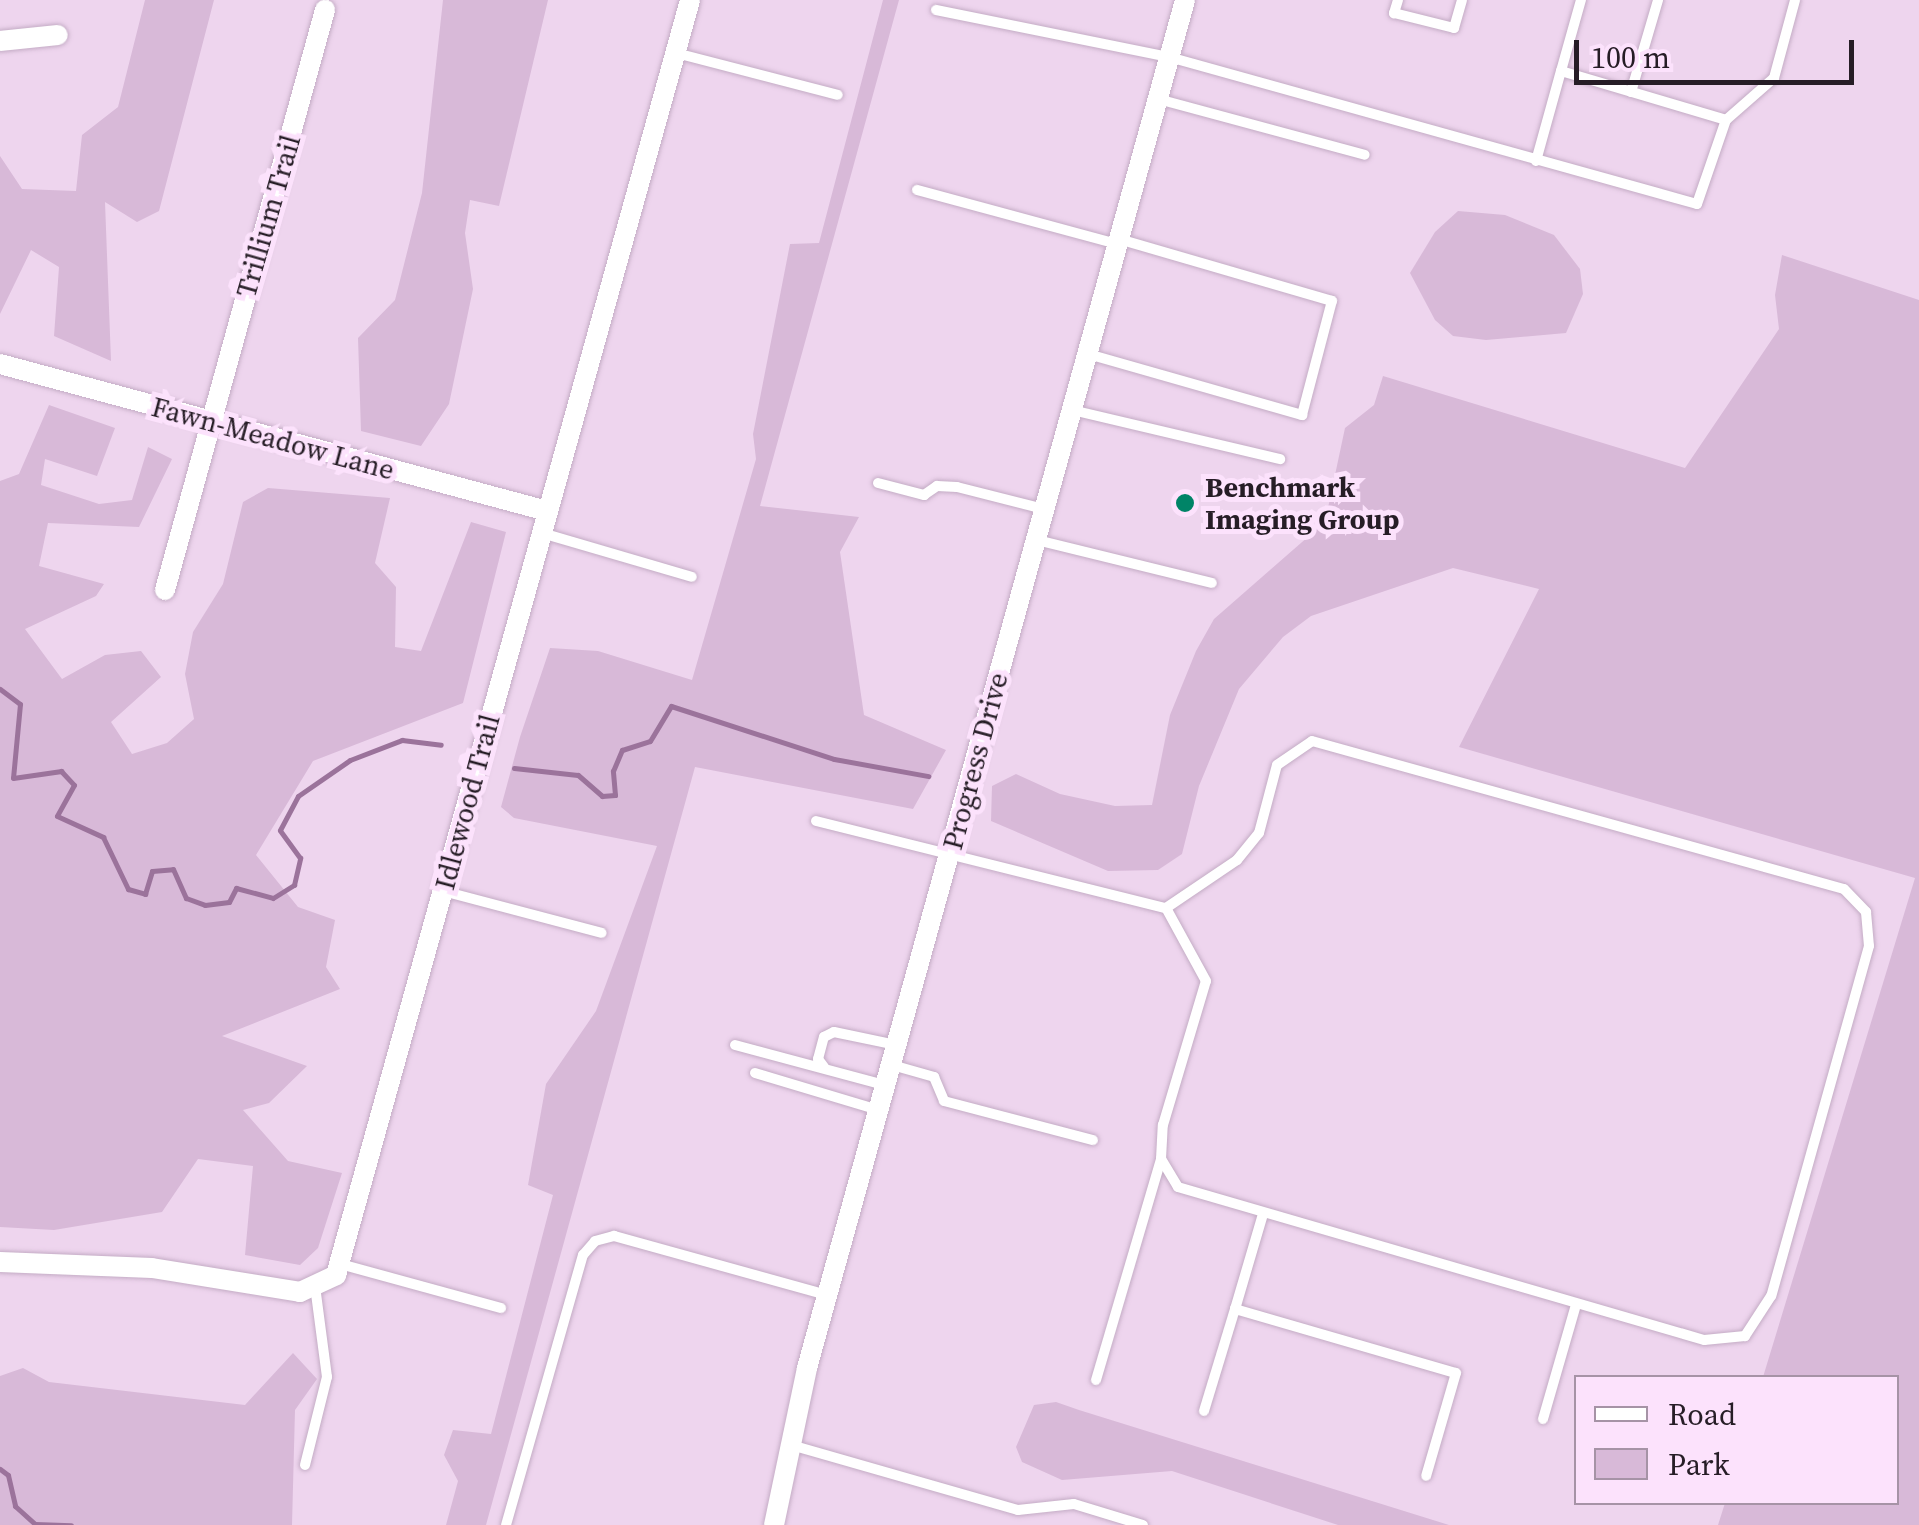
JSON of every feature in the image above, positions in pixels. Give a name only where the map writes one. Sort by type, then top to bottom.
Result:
[{"type":"street","name":"Idlewood Trail","points":[[339,1264],[690,0]]},
{"type":"street","name":"Progress Drive","points":[[774,1525],[827,1294],[1184,0]]},
{"type":"street","name":"Trillium Trail","points":[[165,590],[325,10]]},
{"type":"street","points":[[0,41],[58,35]]},
{"type":"street","name":"Fawn-Meadow Lane","points":[[0,364],[547,511]]},
{"type":"street","points":[[0,1262],[152,1268],[300,1292],[336,1275],[339,1264]]},
{"type":"lane","points":[[1398,0],[1394,13],[1454,28],[1462,0]]},
{"type":"lane","points":[[1536,161],[1581,0]]},
{"type":"lane","points":[[1631,92],[1658,0]]},
{"type":"lane","points":[[936,10],[1169,56],[1698,204],[1726,120],[1774,78],[1794,0]]},
{"type":"lane","points":[[675,53],[838,95]]},
{"type":"lane","points":[[1561,71],[1726,120]]},
{"type":"lane","points":[[1158,98],[1365,154]]},
{"type":"lane","points":[[917,190],[1332,301],[1302,415],[1087,354]]},
{"type":"lane","points":[[1071,410],[1280,460]]},
{"type":"lane","points":[[878,483],[924,495],[937,486],[957,487],[1044,509]]},
{"type":"lane","points":[[541,532],[692,577]]},
{"type":"lane","points":[[1036,540],[1212,583]]},
{"type":"lane","points":[[1161,1160],[1178,1187],[1264,1214],[1704,1340],[1745,1336],[1772,1296],[1869,946],[1866,912],[1844,889],[1312,741],[1277,765],[1259,833],[1237,860],[1166,908]]},
{"type":"lane","points":[[816,820],[1166,908],[1206,980],[1163,1125],[1161,1160],[1096,1380]]},
{"type":"lane","points":[[443,891],[602,933]]},
{"type":"lane","points":[[824,1068],[818,1059],[824,1036],[834,1032],[891,1065],[934,1077],[944,1101],[1092,1140]]},
{"type":"lane","points":[[735,1045],[824,1068],[891,1065]]},
{"type":"lane","points":[[755,1073],[878,1110]]},
{"type":"lane","points":[[1204,1411],[1264,1214]]},
{"type":"lane","points":[[506,1525],[583,1254],[595,1240],[614,1236],[827,1294]]},
{"type":"lane","points":[[339,1264],[501,1308]]},
{"type":"lane","points":[[304,1464],[327,1377],[315,1285]]},
{"type":"lane","points":[[1543,1419],[1576,1305]]},
{"type":"lane","points":[[1235,1309],[1456,1373],[1426,1476]]},
{"type":"lane","points":[[791,1445],[1018,1510],[1074,1504],[1142,1525]]},
{"type":"green space","points":[[145,0],[214,0],[159,211],[137,222],[105,202],[111,361],[54,336],[59,267],[31,250],[0,314],[0,156],[22,189],[76,191],[82,135],[118,107]]},
{"type":"green space","points":[[443,0],[548,0],[499,206],[470,200],[465,233],[473,289],[449,404],[421,446],[361,431],[358,338],[395,300],[422,193]]},
{"type":"green space","points":[[883,0],[899,0],[760,506],[859,517],[840,552],[864,715],[946,750],[913,809],[695,767],[486,1525],[446,1525],[458,1481],[444,1455],[453,1430],[491,1434],[553,1195],[528,1185],[546,1084],[596,1011],[657,846],[514,818],[501,807],[520,737],[550,648],[598,651],[692,680],[756,459],[753,434],[790,244],[819,243]]},
{"type":"green space","points":[[1458,211],[1505,215],[1554,235],[1580,269],[1583,294],[1566,333],[1486,340],[1453,336],[1435,320],[1410,273],[1435,232]]},
{"type":"green space","points":[[1782,255],[1919,300],[1919,1525],[1718,1525],[1724,1505],[1899,1505],[1899,1375],[1764,1375],[1915,878],[1459,747],[1539,589],[1453,568],[1311,616],[1283,637],[1239,689],[1199,786],[1182,854],[1158,870],[1108,871],[991,821],[992,786],[1016,774],[1060,794],[1115,806],[1152,805],[1170,715],[1196,651],[1214,619],[1325,522],[1345,428],[1374,405],[1383,376],[1685,468],[1779,329],[1775,295]]},
{"type":"green space","points":[[49,405],[115,428],[97,476],[45,459],[41,485],[99,504],[132,500],[148,447],[172,459],[139,527],[48,523],[39,566],[104,584],[96,596],[25,629],[62,679],[105,655],[141,651],[161,677],[111,722],[132,754],[167,743],[194,719],[185,674],[193,632],[223,584],[243,502],[268,488],[390,498],[375,563],[396,587],[395,647],[421,651],[471,522],[506,532],[463,703],[313,761],[256,855],[298,907],[335,920],[326,967],[340,989],[222,1036],[307,1066],[269,1103],[243,1110],[288,1161],[342,1173],[318,1248],[300,1265],[245,1255],[253,1166],[198,1159],[162,1212],[54,1230],[0,1227],[0,481],[19,474]]},
{"type":"green space","points":[[293,1353],[317,1379],[295,1410],[292,1525],[0,1525],[0,1376],[23,1368],[49,1382],[245,1405]]},
{"type":"green space","points":[[1056,1402],[1449,1525],[1338,1525],[1172,1471],[1062,1480],[1022,1462],[1016,1447],[1034,1405]]},
{"type":"waterway","points":[[0,689],[20,704],[13,778],[61,771],[74,785],[57,816],[103,837],[128,889],[145,894],[152,871],[173,869],[186,898],[205,905],[229,902],[236,888],[273,898],[294,885],[300,858],[280,830],[298,796],[350,760],[402,740],[441,745]]},
{"type":"waterway","points":[[514,768],[578,775],[602,796],[615,795],[613,771],[622,750],[650,741],[671,706],[834,759],[928,776]]},
{"type":"waterway","points":[[0,1469],[8,1475],[15,1506],[35,1524],[71,1525]]},
{"type":"place","name":"Benchmark Imaging Group","points":[[1185,503]]}]
